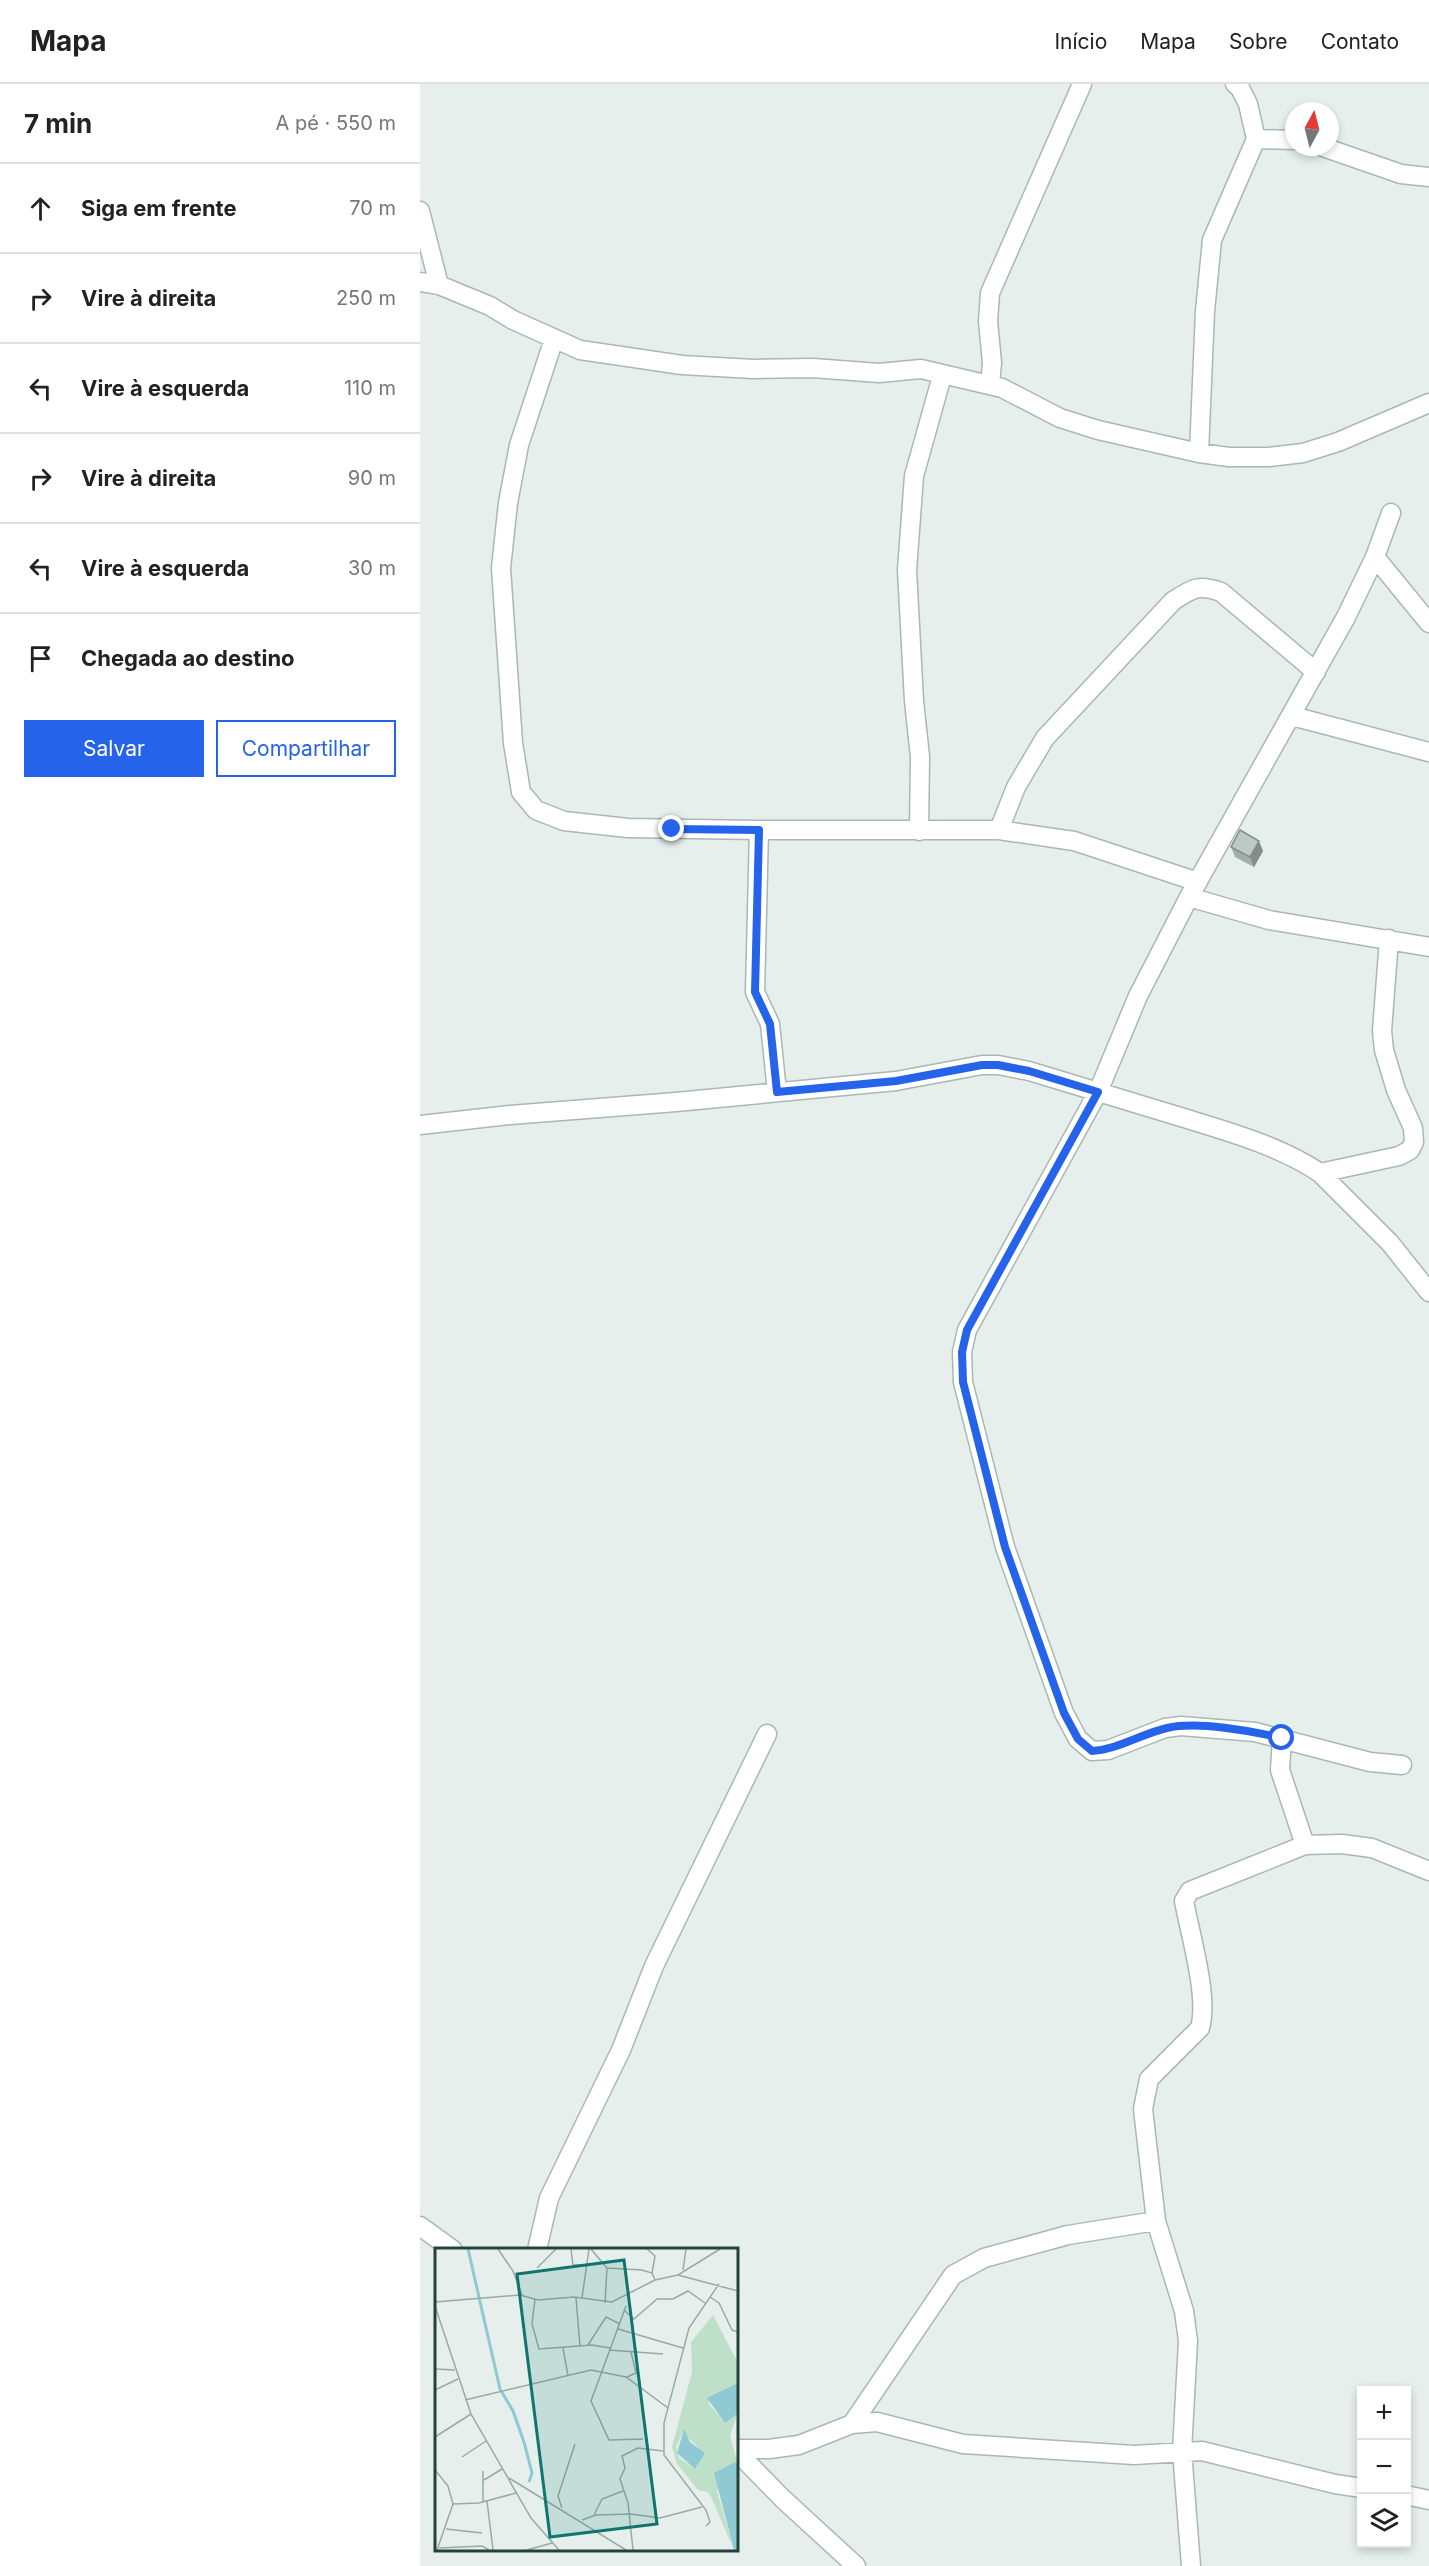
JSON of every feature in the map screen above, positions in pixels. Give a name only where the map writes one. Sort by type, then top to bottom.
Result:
[{"type":"street","points":[[990,384],[992,363],[988,321],[990,293],[1082,84]]},
{"type":"street","points":[[1199,453],[1210,251],[1219,223],[1256,138],[1248,104],[1240,88],[1235,84]]},
{"type":"street","points":[[1256,138],[1285,140]]},
{"type":"street","points":[[1339,153],[1401,174],[1429,177]]},
{"type":"street","points":[[420,211],[439,285]]},
{"type":"street","points":[[420,282],[439,285],[490,306],[513,320],[580,350],[682,365],[753,369],[813,368],[879,374],[921,369],[942,376],[1002,388],[1060,418],[1098,430],[1199,453],[1229,457],[1269,457],[1303,453],[1338,442],[1429,403]]},
{"type":"street","points":[[554,339],[519,445],[508,503],[501,568],[513,742],[521,792],[536,810],[564,821],[628,828],[999,830],[1074,841],[1269,920],[1429,947]]},
{"type":"street","points":[[920,831],[920,757],[914,701],[907,570],[914,476],[942,376]]},
{"type":"street","points":[[1391,513],[1375,557],[1346,617],[1194,890],[1138,996],[1098,1092],[967,1330],[962,1352],[963,1382],[1005,1547],[1064,1713],[1078,1739],[1092,1751],[1108,1750],[1165,1728],[1181,1726],[1255,1732],[1370,1762],[1402,1765]]},
{"type":"street","points":[[1375,557],[1429,623]]},
{"type":"street","points":[[999,830],[1016,787],[1045,738],[1173,601],[1192,588],[1207,587],[1221,592],[1316,672]]},
{"type":"street","points":[[1292,716],[1429,752]]},
{"type":"street","points":[[759,830],[755,992],[770,1024],[777,1092]]},
{"type":"street","points":[[1320,1173],[1399,1156],[1410,1150],[1414,1142],[1413,1128],[1396,1090],[1384,1050],[1382,1031],[1389,939]]},
{"type":"street","points":[[420,1125],[896,1081],[982,1065],[998,1065],[1029,1071],[1224,1130],[1289,1155],[1320,1173],[1390,1244],[1429,1292]]},
{"type":"street","points":[[537,2248],[549,2198],[621,2050],[654,1966],[767,1734]]},
{"type":"street","points":[[1282,1738],[1280,1770],[1305,1845]]},
{"type":"street","points":[[1191,2566],[1182,2451],[1188,2341],[1184,2311],[1156,2221],[1143,2109],[1149,2079],[1200,2028],[1203,2017],[1202,1997],[1184,1901],[1185,1895],[1305,1845],[1342,1844],[1372,1848],[1429,1871]]},
{"type":"street","points":[[852,2424],[953,2275],[984,2258],[1068,2235],[1156,2221]]},
{"type":"street","points":[[420,2226],[450,2248]]},
{"type":"street","points":[[738,2450],[799,2445],[852,2424],[877,2422],[963,2444],[1134,2455],[1202,2451],[1335,2484],[1357,2487]]},
{"type":"street","points":[[738,2452],[783,2499],[856,2566]]},
{"type":"street","points":[[1411,2496],[1429,2500]]},
{"type":"building","points":[[1240,830],[1259,841],[1250,857],[1231,847]]},
{"type":"route","points":[[672,829],[759,830],[755,992],[770,1024],[777,1092],[896,1081],[982,1065],[998,1065],[1029,1071],[1098,1092],[967,1330],[962,1352],[963,1382],[1005,1547],[1064,1713],[1078,1739],[1092,1751],[1108,1750],[1165,1728],[1181,1726],[1255,1732],[1282,1738]]}]
